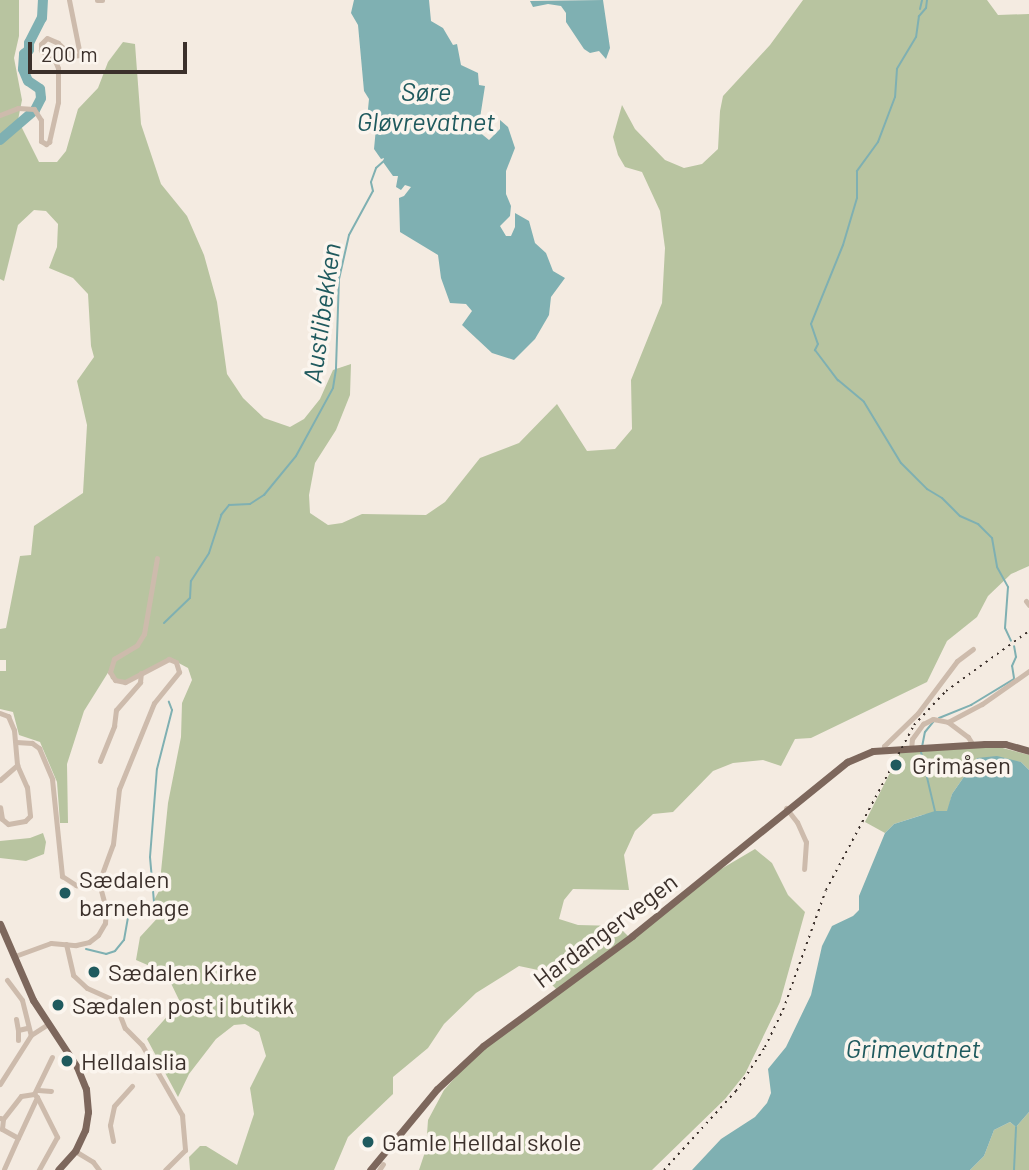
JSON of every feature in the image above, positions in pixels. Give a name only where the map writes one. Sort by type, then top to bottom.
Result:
[{"type":"main road","name":"Hardangervegen","points":[[370,1170],[437,1089],[483,1046],[691,890],[786,808],[846,762],[884,750],[1005,744],[1029,751]]},
{"type":"main road","points":[[0,924],[27,989],[77,1067],[86,1090],[87,1121],[75,1151],[58,1170]]},
{"type":"street","points":[[0,115],[18,108],[35,110],[41,120],[41,141],[46,144],[55,116],[59,77],[55,61],[41,50],[41,44],[43,40],[52,40],[72,56],[80,55],[69,0]]},
{"type":"street","points":[[15,956],[51,943],[89,942],[102,930],[106,909],[99,888],[101,874],[113,844],[119,789],[154,703],[177,676],[178,666],[169,659],[131,680],[118,681],[111,677],[110,667],[114,659],[137,645],[144,634],[158,558]]},
{"type":"street","points":[[884,750],[884,746],[918,713],[957,661],[973,649]]},
{"type":"street","points":[[919,750],[912,739],[923,724],[942,720],[982,704],[1029,671]]},
{"type":"street","points":[[100,761],[114,726],[116,710],[140,681],[141,673]]},
{"type":"street","points":[[0,713],[10,719],[18,765],[27,787],[30,816],[25,821],[8,824],[2,819],[0,807]]},
{"type":"street","points":[[942,720],[968,737],[973,745]]},
{"type":"street","points":[[16,742],[36,745],[49,772],[62,876],[76,885],[99,888]]},
{"type":"street","points":[[0,780],[18,765]]},
{"type":"street","points":[[786,808],[797,822],[806,842],[804,869]]},
{"type":"street","points":[[66,944],[73,975],[87,988],[114,1000],[125,1028],[142,1045],[182,1115],[185,1150],[165,1170]]},
{"type":"street","points":[[8,980],[22,1000],[27,1028],[31,1035]]},
{"type":"street","points":[[16,1018],[18,1040]]},
{"type":"street","points":[[0,1084],[31,1035],[48,1024]]},
{"type":"street","points":[[18,1030],[27,1028]]},
{"type":"street","points":[[4,1169],[37,1094],[38,1080],[52,1057]]},
{"type":"street","points":[[113,1141],[110,1123],[116,1102],[132,1086]]},
{"type":"street","points":[[18,1139],[2,1129],[1,1118],[18,1098],[51,1091]]},
{"type":"street","points":[[37,1094],[57,1137],[39,1170]]},
{"type":"street","points":[[103,1127],[110,1123]]},
{"type":"street","points":[[75,1151],[93,1162],[99,1170]]},
{"type":"street","points":[[379,1170],[383,1164]]},
{"type":"green space","points":[[0,0],[19,0],[19,36],[14,58],[22,100],[18,120],[39,162],[57,162],[66,151],[78,109],[98,88],[108,62],[123,42],[135,44],[141,124],[161,184],[187,216],[204,255],[217,302],[227,374],[243,398],[264,418],[290,427],[304,419],[320,399],[333,370],[351,364],[350,395],[336,430],[315,463],[309,495],[310,513],[328,525],[342,523],[362,514],[426,515],[445,502],[480,458],[519,443],[557,404],[587,451],[615,449],[632,429],[631,380],[662,303],[665,248],[660,211],[642,172],[625,167],[618,155],[613,137],[622,105],[635,129],[665,160],[684,168],[702,164],[718,149],[723,96],[770,45],[803,0],[987,0],[998,15],[1029,14],[1029,566],[1011,574],[988,596],[977,617],[947,641],[927,682],[811,738],[795,739],[781,766],[763,760],[733,763],[713,771],[673,812],[653,814],[635,831],[624,855],[629,890],[573,889],[564,900],[559,919],[578,925],[618,926],[630,938],[716,872],[755,849],[772,863],[788,895],[805,912],[780,1002],[745,1074],[725,1099],[652,1170],[419,1170],[426,1149],[428,1120],[444,1090],[477,1053],[557,990],[538,970],[519,966],[476,993],[444,1024],[428,1048],[393,1077],[393,1094],[348,1137],[334,1170],[190,1170],[189,1157],[200,1146],[206,1146],[237,1165],[254,1114],[250,1088],[266,1056],[259,1032],[245,1024],[234,1025],[216,1039],[189,1074],[178,1097],[147,1039],[180,1002],[166,973],[136,960],[140,937],[163,912],[148,911],[159,891],[168,803],[181,737],[182,703],[192,680],[188,668],[173,660],[122,682],[111,679],[109,671],[84,711],[67,764],[68,823],[60,823],[57,782],[40,742],[19,735],[13,712],[0,709],[0,671],[6,671],[6,660],[0,660],[0,629],[6,628],[20,556],[31,555],[34,526],[83,493],[87,425],[77,381],[94,357],[88,294],[73,278],[49,268],[57,247],[58,224],[46,211],[34,210],[18,225],[4,281],[0,279]]},
{"type":"green space","points":[[995,746],[1029,755],[1029,770],[1021,762],[977,758],[952,794],[948,811],[922,815],[894,824],[885,833],[865,822],[900,753]]},
{"type":"green space","points":[[43,833],[46,842],[44,854],[26,861],[0,858],[0,841],[30,838]]},
{"type":"green space","points":[[1029,1112],[1029,1170],[970,1170],[984,1156],[994,1130],[1010,1122],[1016,1127]]},
{"type":"water","name":"Søre Gløvrevatnet","points":[[354,0],[429,0],[431,21],[443,28],[453,45],[457,44],[461,65],[478,73],[479,85],[485,86],[478,131],[489,140],[500,129],[500,120],[508,127],[515,148],[506,171],[506,194],[511,206],[510,216],[500,226],[506,236],[511,236],[515,227],[515,213],[529,221],[535,243],[546,253],[553,271],[565,278],[551,297],[549,315],[535,339],[514,360],[492,353],[462,325],[472,311],[466,304],[450,303],[441,278],[438,255],[400,232],[399,198],[411,187],[405,185],[401,190],[396,187],[398,176],[393,176],[383,162],[384,158],[381,159],[374,149],[376,128],[367,119],[369,99],[364,91],[358,25],[351,13]]},
{"type":"water","points":[[603,0],[610,48],[606,59],[599,51],[590,53],[584,49],[566,22],[566,13],[561,6],[548,4],[533,7],[530,1]]},
{"type":"water","name":"Grimevatnet","points":[[997,756],[1021,762],[1029,770],[1029,1112],[1016,1127],[1010,1122],[994,1130],[984,1156],[970,1170],[692,1170],[721,1139],[755,1117],[767,1103],[771,1093],[768,1069],[786,1047],[811,995],[822,946],[832,926],[853,916],[859,910],[859,896],[885,833],[894,824],[935,811],[947,811],[952,794],[977,758]]},
{"type":"waterway","points":[[0,140],[35,110],[41,98],[40,89],[28,81],[23,69],[24,54],[29,50],[29,43],[42,18],[43,0]]},
{"type":"waterway","points":[[920,9],[922,0]]},
{"type":"waterway","points":[[927,0],[926,8],[919,16],[916,37],[897,69],[895,97],[878,142],[857,171],[857,198],[843,245],[811,324],[818,344],[815,350],[838,380],[864,402],[901,463],[927,489],[942,498],[960,516],[978,524],[992,538],[997,567],[1008,587],[1005,628],[1011,641]]},
{"type":"waterway","name":"Austlibekken","points":[[164,623],[190,598],[191,581],[209,553],[221,515],[229,505],[250,504],[264,495],[296,456],[333,388],[339,279],[349,235],[373,191],[371,182],[376,168],[385,160]]},
{"type":"waterway","points":[[1014,646],[1014,678]]},
{"type":"waterway","points":[[939,718],[971,705],[1014,679]]},
{"type":"waterway","name":"Austlibekken","points":[[86,949],[106,954],[115,951],[124,940],[128,918],[146,914],[154,902],[150,857],[157,769],[172,710],[169,702]]},
{"type":"waterway","points":[[922,747],[925,732],[934,721]]},
{"type":"waterway","points":[[921,752],[935,811]]},
{"type":"waterway","points":[[1014,1170],[1016,1127]]},
{"type":"railway","points":[[664,1170],[736,1091],[765,1047],[783,1010],[826,890],[914,725],[946,691],[1029,631]]},
{"type":"place","name":"Grimåsen","points":[[896,765]]},
{"type":"place","name":"Sædalen barnehage","points":[[65,893]]},
{"type":"place","name":"Sædalen Kirke","points":[[94,972]]},
{"type":"place","name":"Sædalen post i butikk","points":[[58,1005]]},
{"type":"place","name":"Helldalslia","points":[[67,1061]]},
{"type":"place","name":"Gamle Helldal skole","points":[[368,1142]]}]
